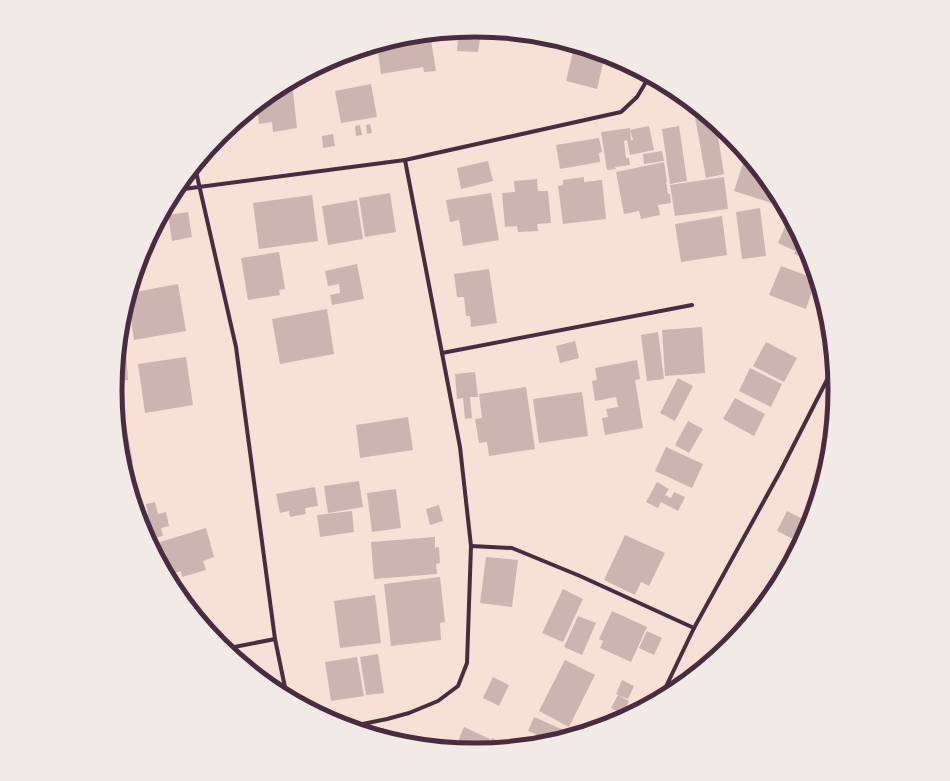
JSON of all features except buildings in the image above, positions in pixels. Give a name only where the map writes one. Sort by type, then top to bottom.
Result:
[{"type":"street","points":[[185,188],[406,160],[621,112],[637,97],[647,81]]},
{"type":"street","points":[[360,725],[409,713],[438,701],[458,686],[467,663],[471,546],[460,447],[406,160]]},
{"type":"street","points":[[197,173],[236,347],[275,639],[285,688]]},
{"type":"street","points":[[442,353],[692,306]]},
{"type":"street","points":[[665,688],[694,628],[781,470],[828,378]]},
{"type":"street","points":[[471,546],[512,548],[580,576],[694,628]]},
{"type":"street","points":[[232,647],[275,639]]}]
